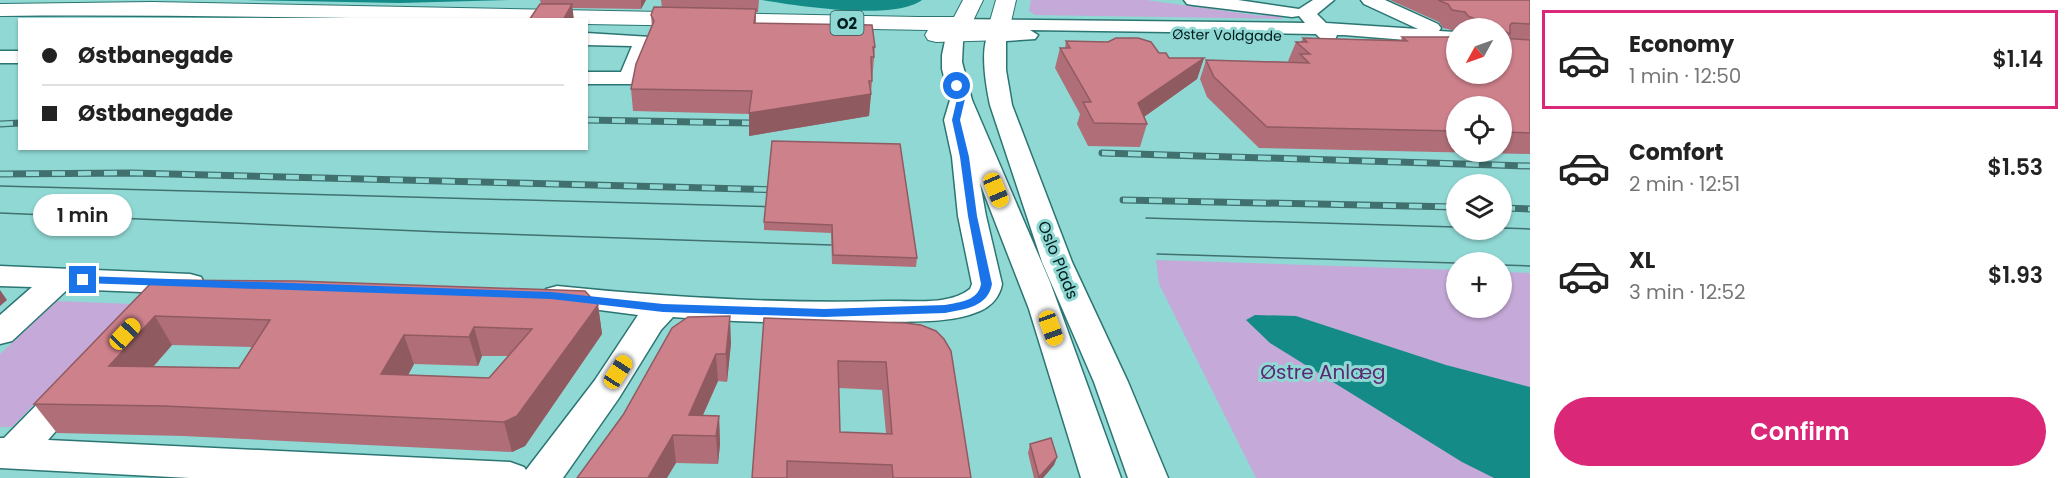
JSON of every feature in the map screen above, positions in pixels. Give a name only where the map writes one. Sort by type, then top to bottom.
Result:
[{"type":"main road","points":[[957,29],[973,0]]},
{"type":"main road","points":[[999,29],[1006,0]]},
{"type":"main road","name":"O2","points":[[0,10],[152,8],[918,24],[957,29]]},
{"type":"main road","points":[[0,17],[226,18]]},
{"type":"main road","name":"O2","points":[[588,25],[999,29]]},
{"type":"street","name":"Øster Voldgade","points":[[1193,0],[1231,2],[1306,13]]},
{"type":"street","points":[[1325,0],[1306,13],[1325,33]]},
{"type":"street","points":[[1370,0],[1429,26],[1446,38]]},
{"type":"street","name":"Oslo Plads","points":[[957,29],[951,51],[953,74],[961,99],[978,148],[1024,253],[1101,478]]},
{"type":"street","name":"Oslo Plads","points":[[999,29],[994,56],[996,87],[1007,124],[1057,262],[1111,382],[1148,478]]},
{"type":"street","name":"Øster Voldgade","points":[[999,29],[1088,33],[1325,33],[1446,39]]},
{"type":"street","points":[[588,39],[644,41],[628,79],[588,78]]},
{"type":"street","points":[[0,57],[18,57]]},
{"type":"street","points":[[528,295],[663,308],[847,314],[945,309],[978,300],[987,284],[972,216],[964,157],[956,120],[961,99]]},
{"type":"street","points":[[0,276],[218,285]]},
{"type":"street","points":[[0,333],[60,279]]},
{"type":"street","points":[[149,309],[173,283]]},
{"type":"street","points":[[541,478],[663,308]]},
{"type":"street","points":[[6,454],[92,369]]},
{"type":"street","points":[[6,454],[510,478]]},
{"type":"green space","points":[[1031,0],[1146,0],[1262,16],[1265,12],[1281,14],[1282,19],[1035,15],[1029,11]]},
{"type":"green space","name":"Østre Anlæg","points":[[1156,260],[1446,270],[1446,318],[1512,318],[1512,272],[1530,273],[1530,478],[1256,478],[1159,284]]},
{"type":"green space","points":[[57,301],[132,304],[12,427],[0,427],[0,354]]},
{"type":"water","points":[[245,0],[509,0],[400,3]]},
{"type":"water","points":[[762,0],[922,0],[909,6],[890,10],[868,11],[821,8]]},
{"type":"water","points":[[1255,315],[1296,316],[1446,365],[1530,387],[1530,478],[1494,478],[1462,462],[1270,343],[1246,320]]},
{"type":"building","points":[[1438,0],[1530,0],[1530,24],[1512,23],[1512,18],[1473,18],[1465,12],[1452,10],[1448,4]]},
{"type":"building","points":[[540,4],[572,4],[564,18],[530,18]]},
{"type":"building","points":[[654,7],[756,9],[754,23],[872,25],[875,47],[873,47],[874,57],[871,57],[872,81],[869,81],[871,94],[749,113],[752,91],[631,89],[636,64],[654,21],[651,15]]},
{"type":"building","points":[[1402,37],[1446,37],[1446,84],[1512,84],[1512,39],[1530,40],[1530,133],[1512,132],[1512,96],[1446,96],[1446,131],[1267,127],[1214,77],[1206,60],[1309,63],[1300,54],[1310,54],[1296,42],[1307,42],[1303,38],[1407,41]]},
{"type":"building","points":[[1116,38],[1138,38],[1151,42],[1159,53],[1166,53],[1169,58],[1204,58],[1138,103],[1147,124],[1094,123],[1083,102],[1091,102],[1060,48],[1070,48],[1066,41],[1108,42]]},
{"type":"building","points":[[772,141],[900,144],[917,258],[833,255],[832,225],[764,222]]},
{"type":"building","points":[[154,280],[296,281],[585,291],[598,305],[517,416],[504,422],[164,406],[34,404]],"holes":[[[155,316],[270,320],[239,368],[109,366]],[[474,327],[532,329],[489,378],[381,374],[404,335],[469,337]]]},
{"type":"building","points":[[730,316],[726,354],[716,354],[689,415],[719,416],[716,436],[673,435],[648,478],[577,478],[623,415],[672,328],[688,317]]},
{"type":"building","points":[[764,318],[905,323],[921,325],[936,331],[944,339],[951,351],[971,478],[893,478],[892,465],[787,461],[787,478],[752,478]],"holes":[[[838,361],[886,362],[892,434],[840,432]]]},
{"type":"building","points":[[1051,438],[1057,457],[1039,477],[1030,444]]},
{"type":"tram line","points":[[0,186],[783,207]]},
{"type":"tram line","points":[[0,213],[442,232],[832,245]]},
{"type":"tram line","points":[[1146,218],[1446,227]]},
{"type":"tram line","points":[[1512,228],[1530,229]]},
{"type":"tram line","points":[[1157,254],[1446,263]]},
{"type":"tram line","points":[[1512,265],[1530,266]]},
{"type":"railway","points":[[588,120],[600,120]]},
{"type":"railway","points":[[588,120],[750,123]]},
{"type":"railway","points":[[0,124],[18,123]]},
{"type":"railway","points":[[1102,153],[1530,166]]},
{"type":"railway","points":[[0,174],[131,173],[784,190]]},
{"type":"railway","points":[[1123,200],[1446,207]]},
{"type":"railway","points":[[1512,208],[1530,209]]},
{"type":"route","points":[[83,280],[551,296],[663,308],[847,314],[945,309],[965,305],[978,300],[987,284],[972,216],[964,157],[956,120],[961,99],[957,86]]}]
